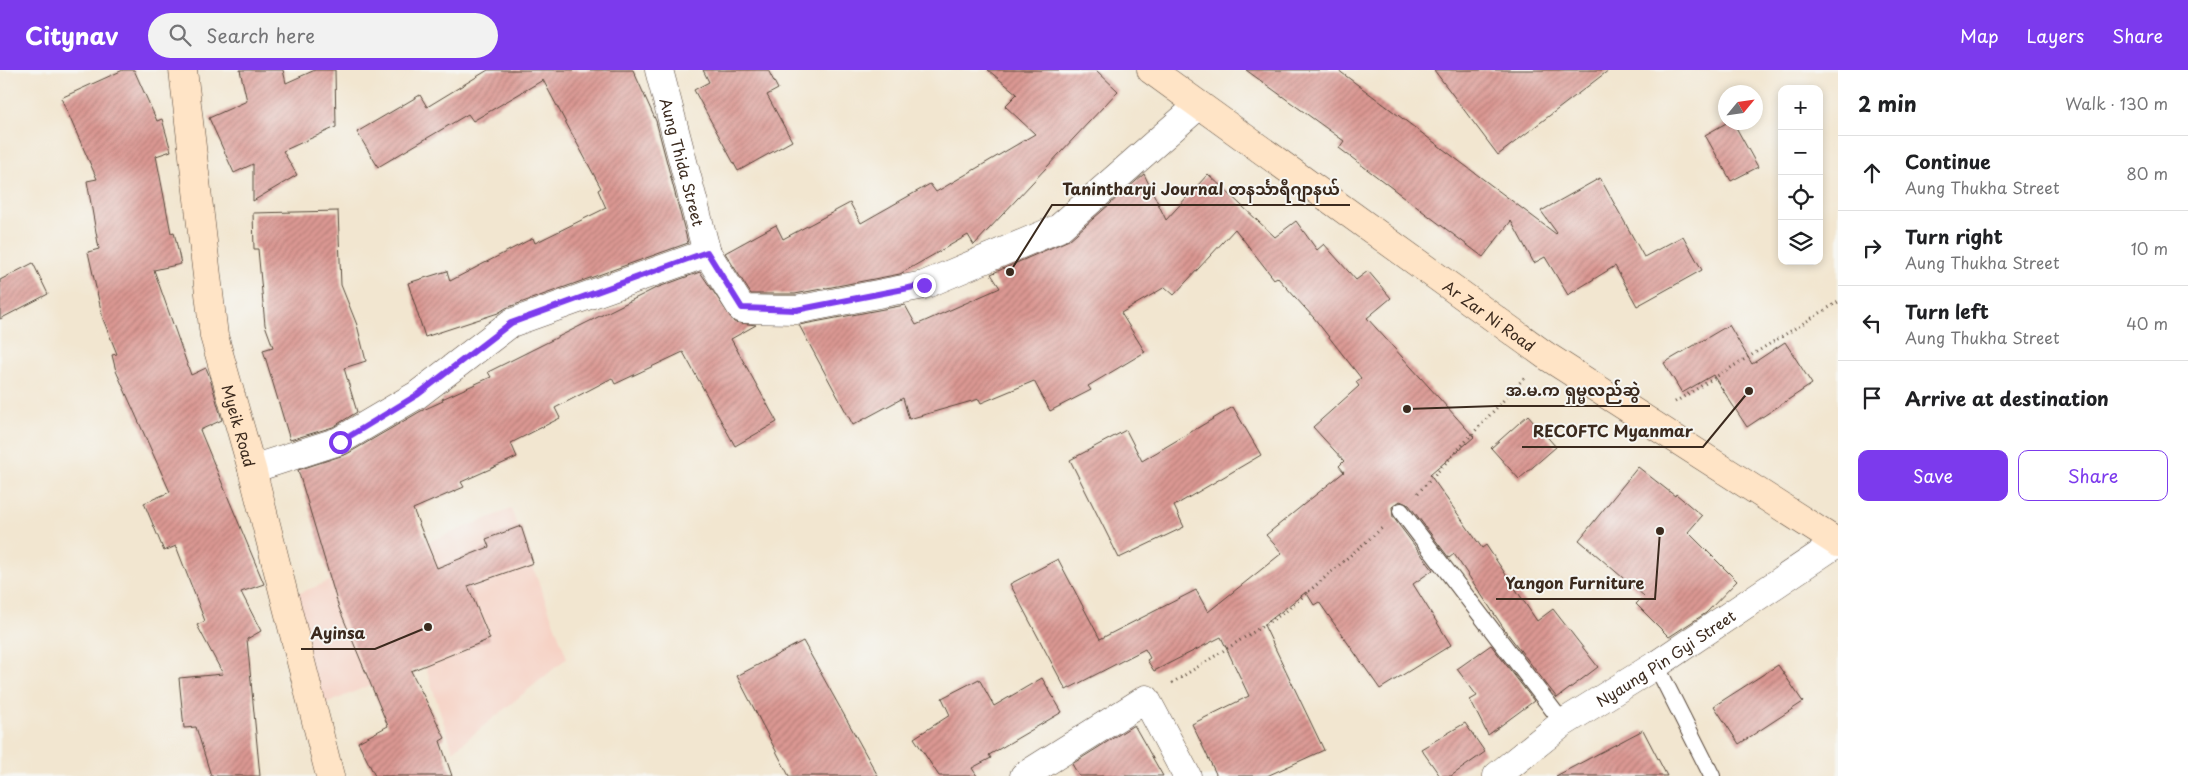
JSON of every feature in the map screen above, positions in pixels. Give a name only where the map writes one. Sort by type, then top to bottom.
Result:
[{"type":"main road","name":"Myeik Road","points":[[183,70],[214,336],[252,469],[330,776]]},
{"type":"main road","name":"Ar Zar Ni Road","points":[[1151,70],[1545,355],[1838,543]]},
{"type":"street","name":"Aung Thida Street","points":[[659,70],[707,252],[742,308],[796,310],[924,285],[1059,228],[1199,105]]},
{"type":"street","points":[[252,469],[340,442],[417,395],[511,323],[707,252]]},
{"type":"street","name":"Nyaung Pin Gyi Street","points":[[1497,776],[1563,723],[1656,665],[1838,543]]},
{"type":"street","points":[[1024,776],[1146,699],[1188,776]]},
{"type":"lane","points":[[1401,511],[1563,723]]},
{"type":"lane","points":[[1656,665],[1712,776]]},
{"type":"path","points":[[1645,420],[1838,302]]},
{"type":"path","points":[[1146,699],[1285,612],[1401,511],[1545,355]]},
{"type":"shaded area","points":[[511,509],[567,658],[453,751],[424,662],[321,706],[292,596]]},
{"type":"building","points":[[123,70],[134,70],[157,121],[162,119],[171,151],[156,156],[171,233],[174,232],[181,264],[154,270],[191,375],[206,368],[209,375],[222,420],[200,430],[264,584],[241,592],[261,631],[247,639],[260,776],[211,776],[196,727],[184,728],[179,678],[223,674],[197,625],[205,621],[176,546],[164,551],[144,503],[170,492],[116,371],[112,355],[117,354],[103,319],[88,252],[99,249],[87,181],[97,179],[61,98]]},
{"type":"building","points":[[240,70],[283,70],[286,83],[315,70],[335,70],[336,127],[283,151],[297,175],[253,201],[253,164],[234,173],[209,118],[247,101]]},
{"type":"building","points":[[488,70],[633,70],[656,121],[688,243],[506,308],[498,313],[425,337],[408,283],[447,271],[450,281],[533,238],[535,243],[606,208],[598,190],[601,188],[543,80],[473,121],[468,114],[378,167],[357,132],[420,95],[427,107]]},
{"type":"building","points":[[703,70],[768,70],[778,89],[767,95],[792,141],[738,171],[694,90],[709,82]]},
{"type":"building","points":[[988,70],[1096,70],[1118,91],[974,245],[968,235],[900,274],[795,294],[751,294],[725,253],[776,225],[783,239],[850,203],[861,223],[930,184],[936,192],[1035,134],[1005,106],[1017,94]]},
{"type":"building","points":[[1246,70],[1338,70],[1556,234],[1541,211],[1600,178],[1644,257],[1683,236],[1702,270],[1637,306],[1615,266],[1568,295],[1545,257],[1534,263],[1511,221],[1483,257],[1339,148],[1344,141]]},
{"type":"building","points":[[1434,70],[1609,70],[1498,155]]},
{"type":"building","points":[[1718,128],[1718,130],[1737,130],[1758,167],[1731,181],[1705,135]]},
{"type":"building","points":[[1144,174],[1166,220],[1208,174],[1275,237],[1296,221],[1317,250],[1324,244],[1356,280],[1368,271],[1391,298],[1367,318],[1474,437],[1430,475],[1482,548],[1486,545],[1537,621],[1553,609],[1598,667],[1557,698],[1507,633],[1454,554],[1449,558],[1409,505],[1400,501],[1392,507],[1393,517],[1433,570],[1413,584],[1451,645],[1380,689],[1319,602],[1314,605],[1306,592],[1264,625],[1324,750],[1267,776],[1217,776],[1192,724],[1249,696],[1221,637],[1154,671],[1147,660],[1150,658],[1145,649],[1066,690],[1010,584],[1058,559],[1100,639],[1196,590],[1208,612],[1282,553],[1266,535],[1344,472],[1339,466],[1344,461],[1313,427],[1359,386],[1356,382],[1361,378],[1314,318],[1277,277],[1274,279],[1235,229],[1174,295],[1165,287],[1121,313],[1145,352],[1088,386],[1091,390],[1050,411],[1034,381],[981,403],[979,399],[909,419],[903,398],[853,425],[799,325],[905,305],[916,325],[1000,288],[991,274],[1069,240]]},
{"type":"building","points":[[338,211],[341,285],[357,325],[366,361],[344,368],[357,412],[333,427],[290,440],[263,350],[273,347],[265,325],[258,249],[254,249],[253,213]]},
{"type":"building","points":[[33,263],[48,294],[0,319],[0,280]]},
{"type":"building","points":[[700,272],[734,322],[756,325],[731,339],[777,422],[735,446],[683,352],[615,384],[612,378],[555,408],[560,418],[511,443],[517,457],[461,482],[464,487],[413,509],[437,568],[489,547],[486,539],[521,526],[533,563],[468,586],[490,639],[411,671],[445,738],[440,741],[452,776],[375,776],[358,742],[388,726],[339,608],[298,470],[347,454],[421,411],[443,401],[442,399],[491,377],[488,372],[656,288]]},
{"type":"building","points":[[1729,325],[1752,364],[1785,342],[1812,384],[1747,427],[1713,375],[1682,393],[1664,363]]},
{"type":"building","points":[[1233,407],[1261,455],[1174,506],[1184,527],[1119,558],[1070,460],[1126,430],[1142,461]]},
{"type":"building","points":[[1528,415],[1556,447],[1519,479],[1491,448]]},
{"type":"building","points":[[1638,467],[1675,496],[1676,494],[1702,516],[1688,532],[1737,581],[1706,613],[1669,637],[1636,604],[1644,596],[1579,540]]},
{"type":"building","points":[[803,641],[878,776],[789,776],[737,676]]},
{"type":"building","points":[[1491,645],[1534,701],[1488,735],[1470,700],[1477,696],[1457,669]]},
{"type":"building","points":[[1778,665],[1803,702],[1739,744],[1714,706]]},
{"type":"building","points":[[1042,678],[1062,712],[989,755],[991,758],[972,768],[977,776],[939,776],[914,738],[950,715],[942,698],[979,679],[994,706]]},
{"type":"building","points":[[1465,723],[1485,752],[1451,776],[1440,776],[1421,749]]},
{"type":"building","points":[[1134,725],[1163,776],[1079,776],[1072,764]]},
{"type":"building","points":[[1643,730],[1667,776],[1556,776]]},
{"type":"place","name":"Tanintharyi Journal တနင်္သာရီဂျာနယ်","points":[[1010,272]]},
{"type":"place","name":"RECOFTC Myanmar","points":[[1749,391]]},
{"type":"place","name":"အ.မ.က ရှမ္မလည်ဆွဲ","points":[[1407,409]]},
{"type":"place","name":"Yangon Furniture","points":[[1660,531]]},
{"type":"place","name":"Ayinsa","points":[[428,627]]},
{"type":"route","points":[[340,442],[417,395],[511,323],[707,252],[742,308],[796,310],[924,285]]}]
